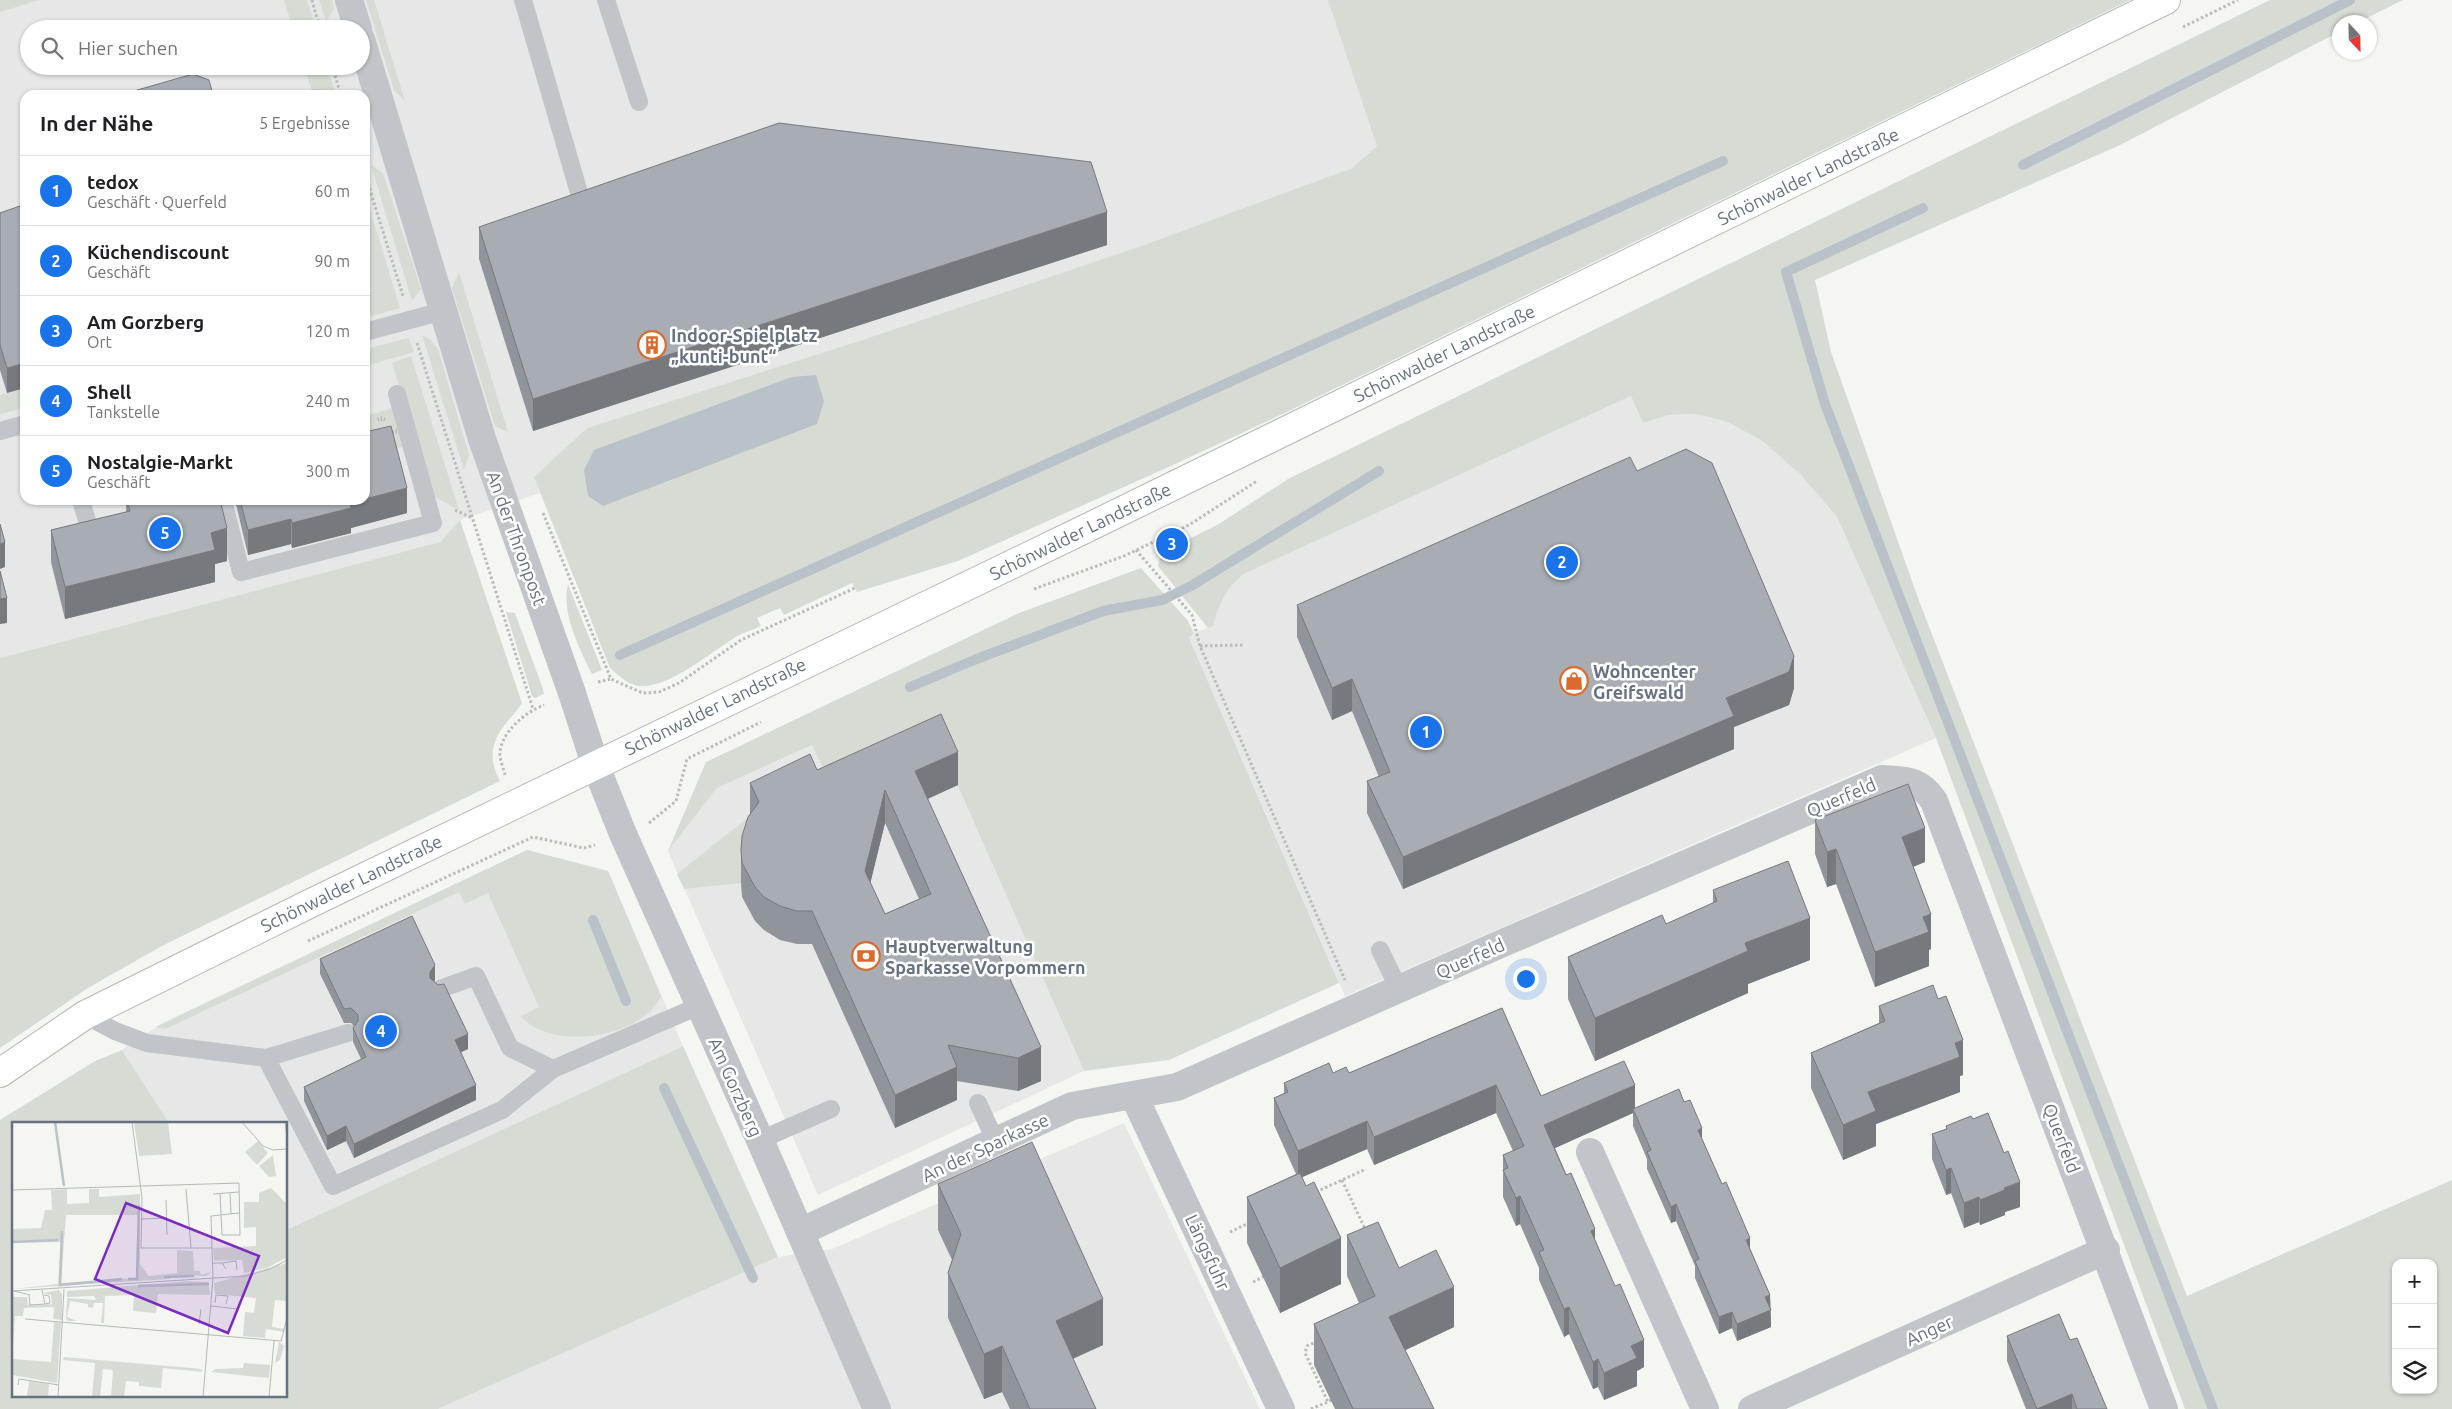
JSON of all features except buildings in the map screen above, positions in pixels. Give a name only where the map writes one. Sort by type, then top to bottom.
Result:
[{"type":"main road","name":"Schönwalder Landstraße","points":[[0,1073],[86,1015],[595,764],[1085,529],[2166,0]]},
{"type":"street","points":[[349,0],[355,20]]},
{"type":"street","name":"An der Thronpost","points":[[370,69],[482,439],[572,693],[595,764]]},
{"type":"street","name":"Am Gorzberg","points":[[595,764],[623,834],[760,1140],[877,1409]]},
{"type":"street","name":"Querfeld","points":[[1177,1087],[1882,779],[1914,782],[1926,789],[1934,801],[2106,1250],[2164,1409]]},
{"type":"street","name":"An der Sparkasse","points":[[800,1232],[1072,1106],[1177,1087]]},
{"type":"street","name":"Längsfuhr","points":[[1134,1096],[1281,1409]]},
{"type":"street","points":[[1590,1152],[1705,1409]]},
{"type":"street","name":"Anger","points":[[1752,1409],[2106,1250]]},
{"type":"lane","points":[[523,0],[582,203]]},
{"type":"lane","points":[[606,0],[638,102]]},
{"type":"lane","points":[[370,331],[443,311]]},
{"type":"lane","points":[[225,505],[241,572],[433,523],[397,394]]},
{"type":"lane","points":[[0,431],[20,425]]},
{"type":"lane","points":[[82,505],[92,538]]},
{"type":"lane","points":[[1380,950],[1399,989]]},
{"type":"lane","points":[[440,989],[476,976],[510,1048],[553,1069]]},
{"type":"lane","points":[[266,1058],[333,1186],[502,1110],[553,1069],[699,1006]]},
{"type":"lane","points":[[86,1015],[115,1031],[147,1043],[266,1058],[348,1033]]},
{"type":"lane","points":[[978,1103],[996,1142]]},
{"type":"lane","points":[[760,1140],[832,1109]]},
{"type":"path","points":[[312,0],[318,20]]},
{"type":"path","points":[[335,75],[339,90]]},
{"type":"path","points":[[370,190],[533,709],[523,716],[509,732],[500,752],[506,778]]},
{"type":"path","points":[[539,504],[611,679],[643,693],[659,692],[679,683],[741,640],[855,588]]},
{"type":"path","points":[[1136,550],[1192,614],[1200,646],[1348,986]]},
{"type":"path","points":[[1200,646],[1244,645]]},
{"type":"path","points":[[302,943],[533,837],[584,848],[598,844]]},
{"type":"path","points":[[1308,1196],[1366,1170]]},
{"type":"path","points":[[1342,1180],[1368,1234]]},
{"type":"path","points":[[1246,1216],[1249,1223]]},
{"type":"path","points":[[1204,1244],[1257,1219]]},
{"type":"path","points":[[1324,1338],[1307,1346],[1305,1353],[1328,1402]]},
{"type":"path","points":[[1311,1409],[1337,1398]]},
{"type":"shaded area","points":[[0,0],[1716,0],[1377,146],[1352,168],[1144,245],[865,339],[587,428],[535,477],[540,493],[460,520],[440,542],[0,658]]},
{"type":"shaded area","points":[[816,375],[824,401],[817,424],[603,506],[588,496],[584,470],[594,450],[792,377]]},
{"type":"shaded area","points":[[1631,396],[1643,423],[1669,415],[1695,414],[1725,421],[1761,440],[1800,474],[1837,517],[1936,738],[1345,996],[1189,638],[1194,633],[1213,626],[1220,602],[1231,584],[1244,574]]},
{"type":"shaded area","points":[[812,745],[941,748],[1084,1071],[818,1195],[668,851],[717,788]]},
{"type":"shaded area","points":[[527,850],[608,871],[683,1046],[288,1229],[288,1122],[168,1122],[122,1050],[162,1023]]},
{"type":"shaded area","points":[[1124,1123],[1260,1409],[438,1409],[778,1257],[832,1249]]},
{"type":"green space","points":[[0,0],[39,0],[0,12]]},
{"type":"green space","points":[[284,0],[307,0],[313,20],[290,20]]},
{"type":"green space","points":[[319,0],[331,0],[334,9],[326,20]]},
{"type":"green space","points":[[366,0],[374,0],[405,101],[394,90]]},
{"type":"green space","points":[[1328,0],[2130,0],[1289,411],[958,561],[857,592],[852,583],[784,615],[780,608],[757,618],[761,626],[739,635],[678,675],[652,685],[640,686],[631,684],[610,668],[534,477],[587,428],[865,339],[1144,245],[1352,168],[1377,146]]},
{"type":"green space","points":[[2270,0],[2403,0],[2373,15],[2332,15],[2332,36],[2118,146],[1815,280],[1831,352],[1918,598],[2187,1296],[2452,1180],[2452,1409],[2185,1409],[1936,738],[1837,517],[1800,474],[1761,440],[1725,421],[1695,414],[1669,415],[1643,423],[1631,396],[1244,574],[1228,591],[1221,603],[1213,626],[1208,628],[1158,566],[1160,557],[1188,543],[1187,540],[1219,524],[1288,479]]},
{"type":"green space","points":[[307,75],[330,75],[334,90],[311,90]]},
{"type":"green space","points":[[371,165],[383,173],[421,289],[412,301]]},
{"type":"green space","points":[[370,209],[400,308],[370,317]]},
{"type":"green space","points":[[459,272],[508,432],[495,426],[452,288]]},
{"type":"green space","points":[[422,335],[431,340],[438,349],[469,455],[464,470]]},
{"type":"green space","points":[[409,338],[414,352],[370,365],[370,348]]},
{"type":"green space","points":[[411,356],[459,510],[433,496],[392,363]]},
{"type":"green space","points":[[20,389],[20,409],[0,414],[0,395]]},
{"type":"green space","points":[[396,407],[406,446],[373,455],[370,440],[370,415]]},
{"type":"green space","points":[[460,520],[522,703],[497,736],[493,750],[494,765],[500,781],[162,946],[88,988],[0,1048],[0,658],[440,542]]},
{"type":"green space","points":[[1141,568],[1188,621],[1194,633],[1189,638],[1339,983],[1169,1060],[1084,1071],[941,748],[835,794],[812,745],[717,788],[668,851],[706,762],[1019,613]]},
{"type":"green space","points":[[568,584],[602,670],[592,674],[572,630],[567,607],[566,595]]},
{"type":"green space","points":[[506,612],[515,613],[543,689],[544,694],[535,698],[532,696]]},
{"type":"green space","points":[[750,816],[741,883],[684,889],[677,874]]},
{"type":"green space","points":[[527,850],[608,871],[661,996],[652,1009],[640,1019],[608,1033],[572,1037],[555,1035],[540,1030],[520,1017],[539,1007],[488,893],[465,904],[459,892],[165,1029],[156,1027]]},
{"type":"green space","points":[[683,1046],[778,1257],[438,1409],[0,1409],[0,1120],[95,1061],[122,1050],[168,1122],[12,1122],[12,1396],[288,1396],[288,1229]]},
{"type":"waterway","points":[[2023,165],[2350,0]]},
{"type":"waterway","points":[[620,655],[1723,161]]},
{"type":"waterway","points":[[1923,208],[1786,272],[1825,404],[2213,1409]]},
{"type":"waterway","points":[[910,687],[974,660],[1103,611],[1162,600],[1191,586],[1379,471]]},
{"type":"waterway","points":[[593,920],[626,1001]]},
{"type":"waterway","points":[[664,1088],[753,1278]]},
{"type":"place","name":"Indoor-Spielplatz „kunti-bunt“","points":[[652,345]]},
{"type":"place","name":"Nostalgie-Markt","points":[[165,533]]},
{"type":"place","name":"Am Gorzberg","points":[[1172,544]]},
{"type":"place","name":"Küchendiscount","points":[[1562,562]]},
{"type":"place","name":"Wohncenter Greifswald","points":[[1574,681]]},
{"type":"place","name":"tedox","points":[[1426,732]]},
{"type":"place","name":"Hauptverwaltung Sparkasse Vorpommern","points":[[866,956]]},
{"type":"place","name":"Shell","points":[[381,1031]]}]
